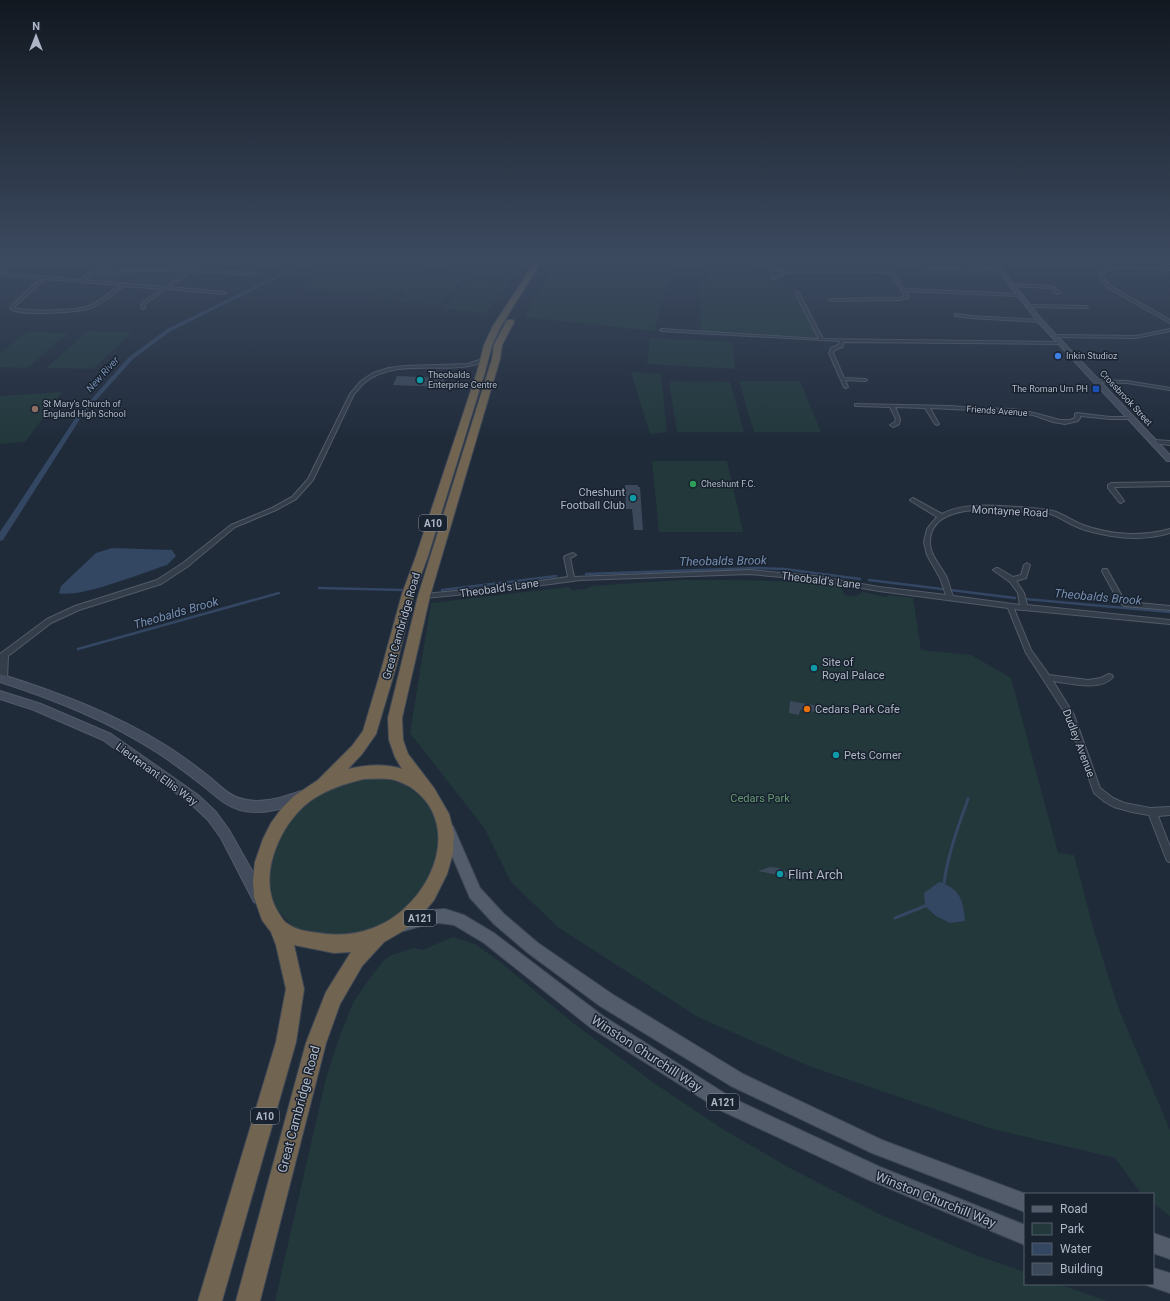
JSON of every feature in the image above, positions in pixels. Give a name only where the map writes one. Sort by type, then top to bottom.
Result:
[{"type":"highway","name":"Great Cambridge Road","points":[[266,910],[262,871],[266,852],[274,831],[286,814],[318,788],[357,750],[369,734],[389,668],[408,594],[422,556],[481,372],[488,345],[501,320]]},
{"type":"highway","name":"Great Cambridge Road","points":[[446,825],[440,809],[402,757],[396,740],[395,718],[424,596],[496,359],[498,346],[511,320]]},
{"type":"highway","points":[[318,788],[345,776],[364,772],[384,772],[400,775],[414,781],[429,793]]},
{"type":"highway","points":[[266,910],[279,929],[299,938],[326,945],[357,943],[388,931],[414,911],[430,893],[442,868],[447,840],[446,825]]},
{"type":"highway","name":"A10","points":[[210,1301],[286,1042],[295,989],[285,945],[279,929]]},
{"type":"highway","name":"Great Cambridge Road","points":[[248,1301],[316,1043],[334,999],[356,960],[370,944],[388,931]]},
{"type":"main road","name":"Crossbrook Street","points":[[1040,321],[1170,459]]},
{"type":"main road","name":"Lieutenant Ellis Way","points":[[1,678],[52,695],[131,730],[163,750],[222,795],[234,802],[251,806],[266,806],[290,801],[318,788]]},
{"type":"main road","name":"Lieutenant Ellis Way","points":[[0,695],[37,707],[107,737],[194,799],[212,816],[225,834],[266,910]]},
{"type":"main road","name":"Winston Churchill Way","points":[[446,825],[475,893],[496,916],[533,948],[606,1000],[737,1080],[878,1147],[1024,1203]]},
{"type":"main road","name":"Winston Churchill Way","points":[[388,931],[421,918],[450,917],[489,938],[597,1022],[726,1104],[875,1174],[1024,1235]]},
{"type":"main road","points":[[1154,1243],[1170,1248]]},
{"type":"main road","points":[[1154,1278],[1170,1284]]},
{"type":"street","points":[[811,320],[822,340]]},
{"type":"street","points":[[1018,320],[1040,321]]},
{"type":"street","points":[[662,330],[822,340],[1060,342]]},
{"type":"street","points":[[1055,336],[1136,337],[1170,330]]},
{"type":"street","points":[[842,340],[840,346],[833,349],[831,353],[846,387]]},
{"type":"street","points":[[1,678],[2,657],[49,621],[77,608],[159,582],[185,565],[233,526],[274,509],[294,498],[310,480],[352,394],[355,389],[366,379],[382,372],[396,369],[468,365],[485,358]]},
{"type":"street","points":[[468,365],[481,372]]},
{"type":"street","points":[[843,380],[865,380]]},
{"type":"street","points":[[1098,381],[1127,382],[1170,389]]},
{"type":"street","name":"Friends Avenue","points":[[857,405],[1012,410],[1066,423],[1076,420],[1078,418],[1077,414],[1110,418],[1131,418]]},
{"type":"street","points":[[892,407],[898,419],[897,423],[893,425]]},
{"type":"street","points":[[927,407],[937,424]]},
{"type":"street","points":[[1155,442],[1170,443]]},
{"type":"street","points":[[1120,501],[1111,488],[1111,484],[1170,484]]},
{"type":"street","points":[[913,500],[942,517],[931,528],[927,543],[931,559],[942,576],[948,593]]},
{"type":"street","name":"Montayne Road","points":[[942,517],[963,509],[993,508],[1051,512],[1060,515],[1082,527],[1113,534],[1151,535],[1170,531]]},
{"type":"street","points":[[571,576],[567,557],[573,555]]},
{"type":"street","points":[[1012,580],[1024,576],[1026,565]]},
{"type":"street","points":[[996,570],[1012,580],[1021,592],[1022,601]]},
{"type":"street","points":[[1105,571],[1121,600],[1126,604],[1168,610]]},
{"type":"street","name":"Theobald's Lane","points":[[424,596],[498,589],[571,576],[749,572],[948,593],[1010,606],[1022,601],[1170,622]]},
{"type":"street","name":"Dudley Avenue","points":[[1010,606],[1028,651],[1070,715],[1097,790],[1106,799],[1115,804],[1152,811],[1163,812],[1170,810]]},
{"type":"street","points":[[1047,678],[1061,678],[1094,683],[1104,681],[1109,677]]},
{"type":"street","points":[[1152,811],[1170,858]]},
{"type":"green space","points":[[550,320],[657,320],[654,331]]},
{"type":"green space","points":[[701,320],[808,320],[819,339],[701,332]]},
{"type":"green space","points":[[88,331],[132,332],[93,369],[46,368]]},
{"type":"green space","points":[[27,332],[68,333],[27,368],[0,367],[0,353]]},
{"type":"green space","points":[[650,338],[733,342],[735,369],[647,364]]},
{"type":"green space","points":[[631,372],[661,374],[667,432],[650,434]]},
{"type":"green space","points":[[669,381],[730,382],[744,432],[677,432]]},
{"type":"green space","points":[[739,381],[800,381],[821,432],[754,432]]},
{"type":"green space","points":[[62,392],[25,442],[0,444],[0,396]]},
{"type":"green space","name":"Cheshunt F.C.","points":[[652,461],[727,461],[743,532],[659,532]]},
{"type":"green space","name":"Cedars Park","points":[[682,580],[798,582],[837,585],[841,588],[845,595],[851,596],[855,596],[863,592],[886,597],[889,595],[913,598],[921,650],[971,655],[1011,678],[1058,853],[1074,855],[1094,931],[1118,1007],[1170,1130],[1170,1216],[1154,1204],[1154,1193],[1140,1192],[1115,1158],[989,1128],[809,1066],[698,1017],[559,928],[511,882],[485,829],[410,733],[431,603],[569,587],[572,590],[586,589],[592,586]]},
{"type":"green space","points":[[372,778],[402,784],[426,801],[435,818],[438,828],[439,839],[437,861],[420,894],[390,923],[351,938],[302,932],[292,926],[277,909],[269,888],[269,865],[281,831],[306,803],[327,790],[360,779]]},
{"type":"green space","points":[[453,937],[475,944],[499,961],[573,1023],[657,1085],[721,1128],[788,1167],[879,1214],[978,1256],[1024,1272],[1024,1285],[1061,1285],[1107,1301],[275,1301],[326,1078],[339,1038],[353,1003],[384,960],[392,955],[414,948],[422,950]]},
{"type":"water","points":[[112,548],[172,550],[176,556],[167,565],[112,584],[81,592],[68,594],[59,593],[61,586],[96,553]]},
{"type":"water","points":[[939,882],[952,888],[959,896],[963,907],[965,921],[950,923],[936,916],[925,906],[924,893]]},
{"type":"building","name":"Theobalds Enterprise Centre","points":[[397,376],[445,378],[442,387],[393,385]]},
{"type":"building","name":"Cheshunt Football Club","points":[[625,485],[638,485],[638,487],[640,487],[643,530],[634,530],[632,509],[626,509]]},
{"type":"building","name":"Cedars Park Cafe","points":[[790,701],[825,707],[824,713],[800,710],[799,715],[789,713]]},
{"type":"building","name":"Flint Arch","points":[[770,867],[779,868],[796,877],[796,879],[758,871]]},
{"type":"waterway","name":"New River","points":[[0,538],[80,415],[131,358],[169,330],[190,320]]},
{"type":"waterway","name":"Theobalds Brook","points":[[586,574],[758,568],[784,569],[860,579]]},
{"type":"waterway","name":"Theobalds Brook","points":[[442,590],[556,576]]},
{"type":"waterway","name":"Theobalds Brook","points":[[869,580],[1015,598]]},
{"type":"waterway","name":"Theobalds Brook","points":[[319,588],[403,590]]},
{"type":"waterway","name":"Theobalds Brook","points":[[78,649],[279,593]]},
{"type":"waterway","name":"Theobalds Brook","points":[[1025,599],[1170,612]]},
{"type":"waterway","points":[[944,883],[951,851],[968,799]]},
{"type":"waterway","points":[[895,918],[925,906]]},
{"type":"place","name":"Inkin Studioz","points":[[1058,356]]},
{"type":"place","name":"Theobalds Enterprise Centre","points":[[420,380]]},
{"type":"place","name":"The Roman Urn PH","points":[[1096,389]]},
{"type":"place","name":"St Mary's Church of England High School","points":[[35,409]]},
{"type":"place","name":"Cheshunt F.C.","points":[[693,484]]},
{"type":"place","name":"Cheshunt Football Club","points":[[633,498]]},
{"type":"place","name":"Site of Royal Palace","points":[[814,668]]},
{"type":"place","name":"Cedars Park Cafe","points":[[807,709]]},
{"type":"place","name":"Pets Corner","points":[[836,755]]},
{"type":"place","name":"Flint Arch","points":[[780,874]]}]
